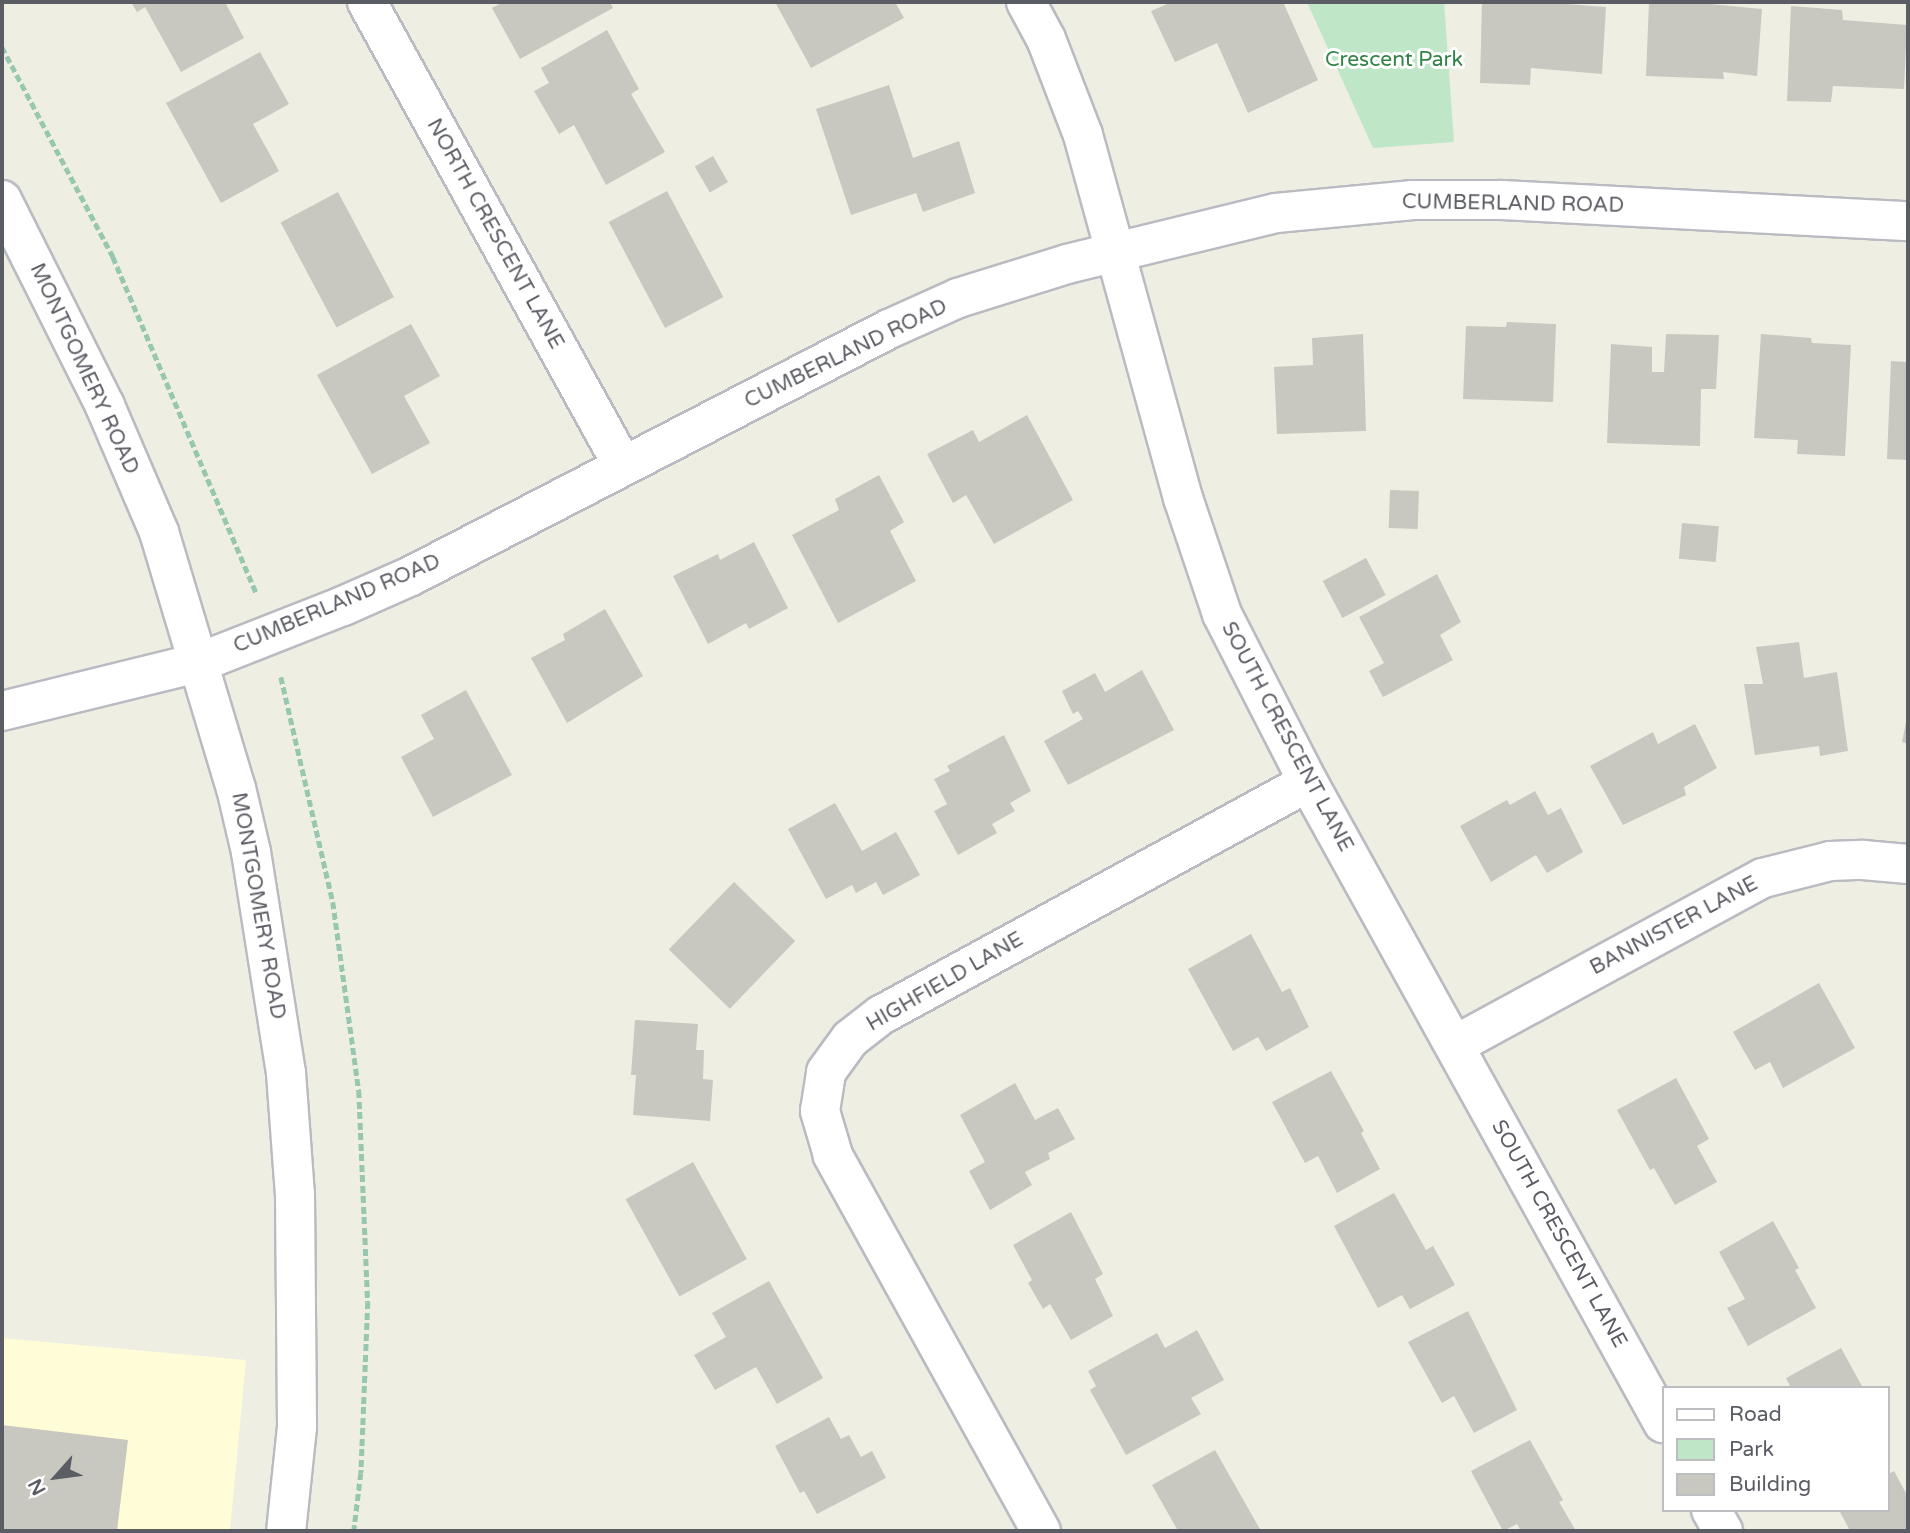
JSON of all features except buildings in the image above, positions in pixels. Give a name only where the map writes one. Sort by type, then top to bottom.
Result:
[{"type":"street","name":"NORTH CRESCENT LANE","points":[[367,2],[623,466]]},
{"type":"street","name":"SOUTH CRESCENT LANE","points":[[1026,2],[1046,39],[1083,135],[1183,498],[1223,614],[1308,782],[1661,1419]]},
{"type":"street","name":"MONTGOMERY ROAD","points":[[2,200],[105,406],[159,532],[236,788],[251,852],[286,1073],[295,1195],[297,1427],[286,1531]]},
{"type":"street","name":"CUMBERLAND ROAD","points":[[2,711],[198,663],[411,576],[890,329],[947,303],[1067,264],[1276,213],[1413,200],[1502,200],[1908,221]]},
{"type":"street","name":"HIGHFIELD LANE","points":[[1041,1531],[833,1155],[820,1111],[826,1072],[849,1039],[881,1015],[1308,782]]},
{"type":"street","name":"BANNISTER LANE","points":[[1455,1045],[1763,877],[1830,861],[1863,860],[1908,864]]},
{"type":"street","points":[[1712,1512],[1723,1531]]},
{"type":"path","points":[[2,47],[113,257],[255,587]]},
{"type":"path","points":[[286,696],[333,902],[359,1091],[368,1302],[361,1473],[354,1531]]},
{"type":"shaded area","points":[[2,1338],[246,1360],[230,1531],[2,1531]]},
{"type":"green space","name":"Crescent Park","points":[[1307,2],[1444,2],[1454,142],[1373,148]]}]
